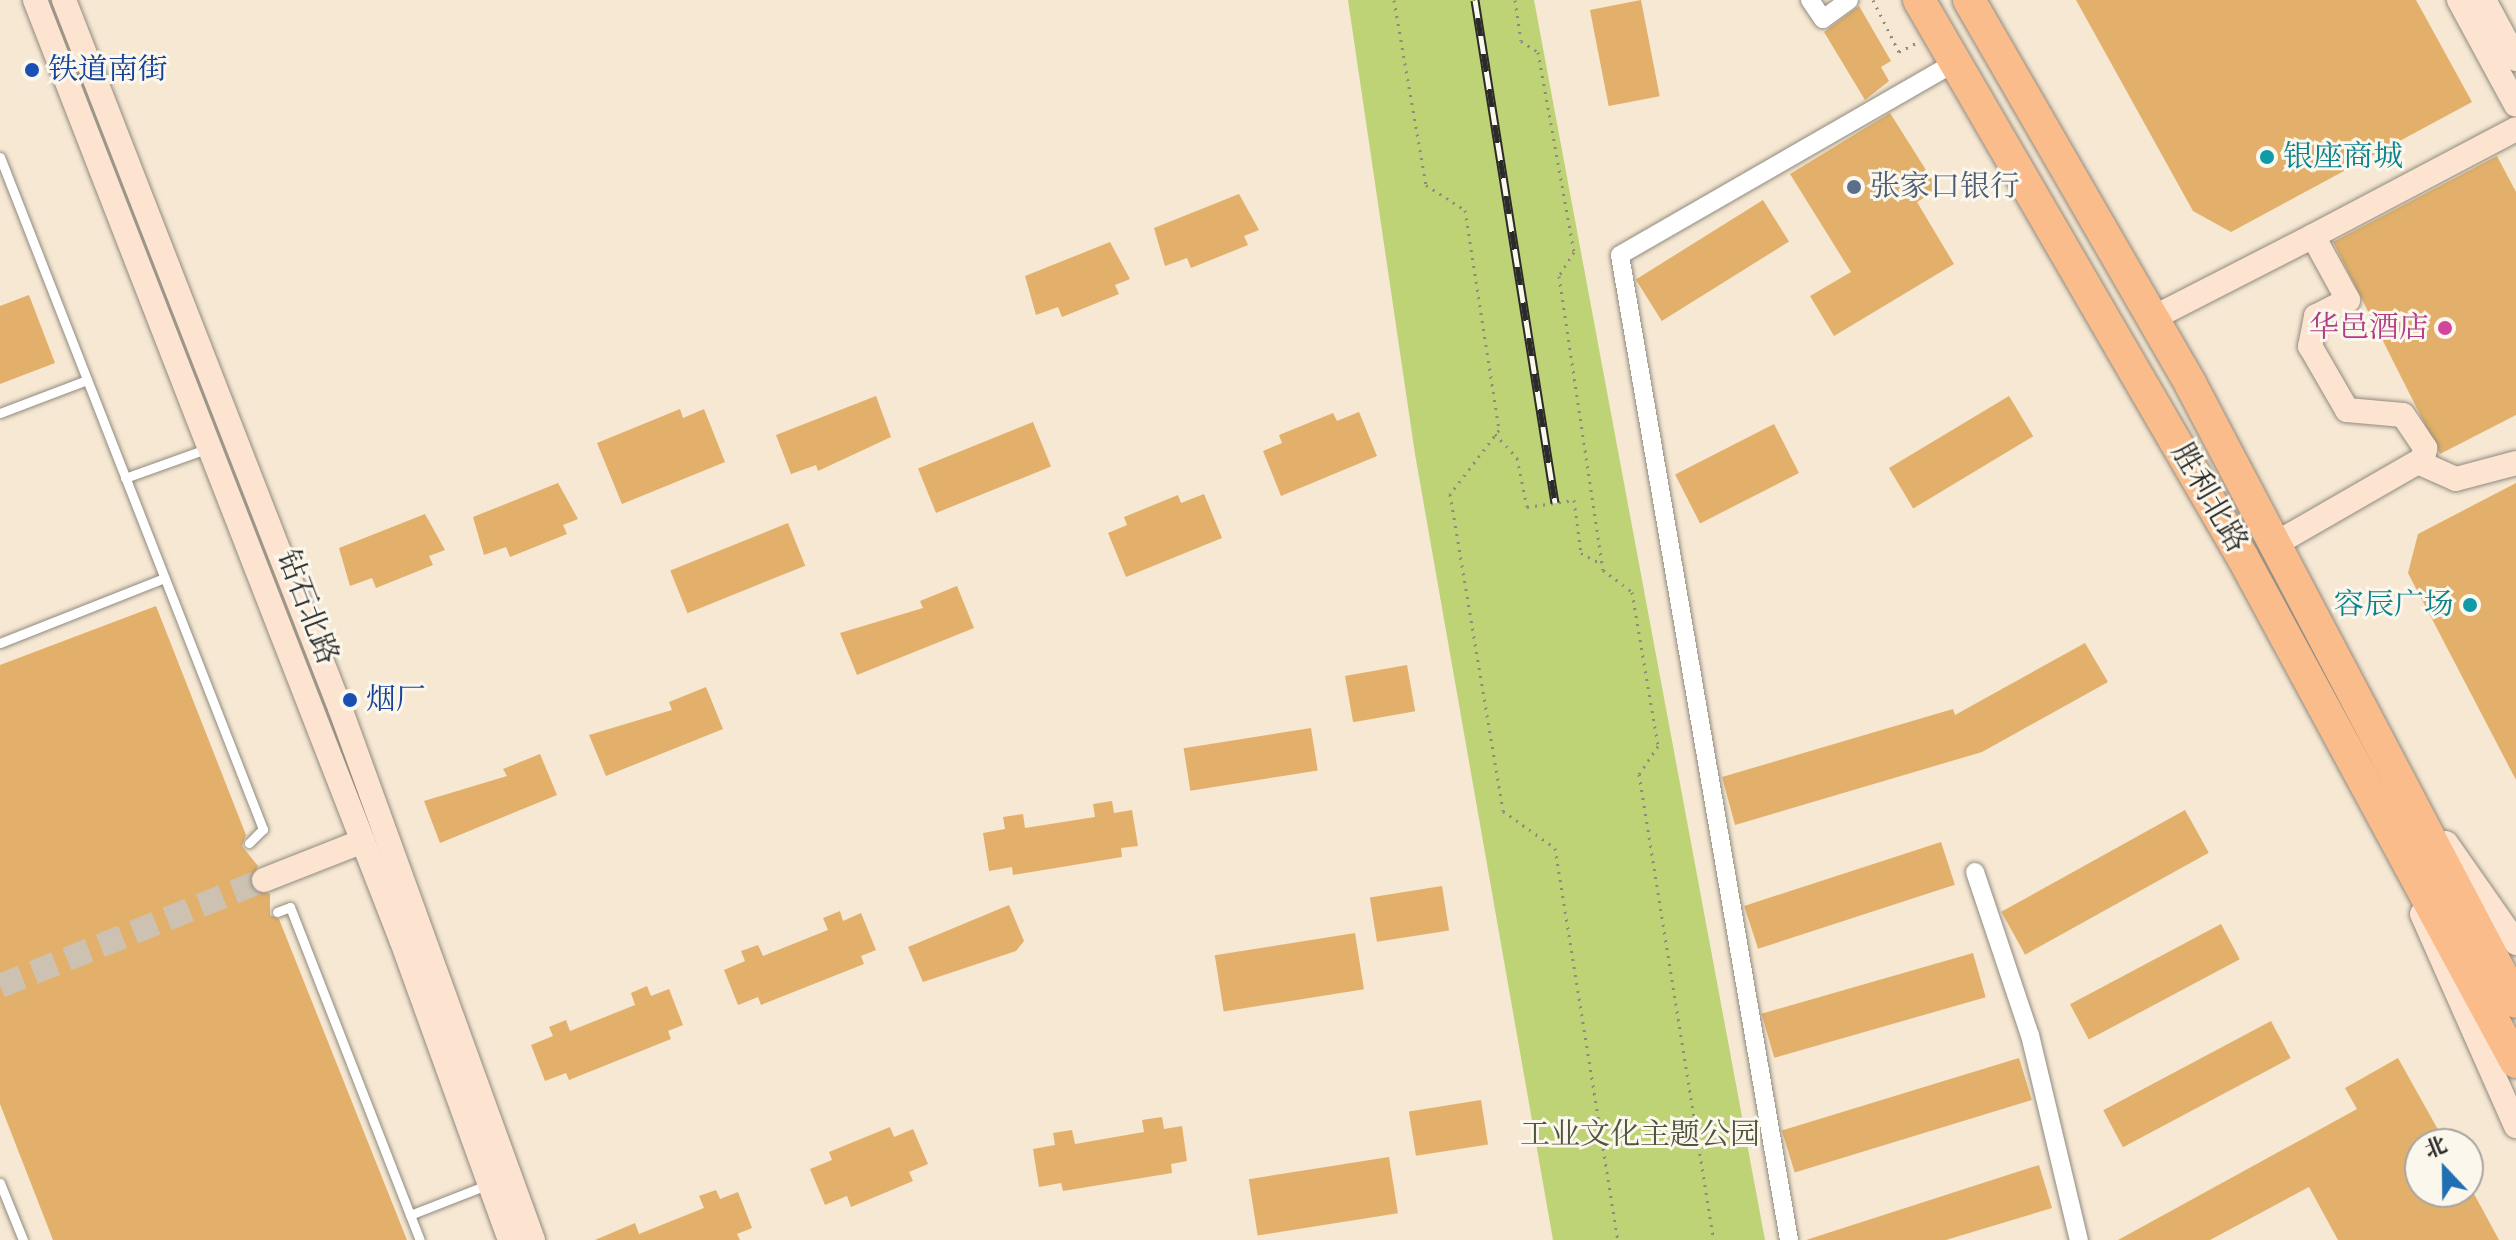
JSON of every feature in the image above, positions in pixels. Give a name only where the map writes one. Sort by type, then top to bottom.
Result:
[{"type":"highway","name":"胜利北路","points":[[1919,0],[2379,804],[2504,999]]},
{"type":"highway","name":"胜利北路","points":[[1969,0],[2153,318],[2277,543],[2408,790],[2504,999]]},
{"type":"highway","points":[[2504,999],[2516,1062]]},
{"type":"main road","name":"钻石北路","points":[[35,0],[363,841],[502,1179],[533,1240]]},
{"type":"main road","name":"钻石北路","points":[[64,0],[502,1179],[510,1240]]},
{"type":"main road","points":[[2459,0],[2516,105]]},
{"type":"main road","points":[[2484,0],[2516,59]]},
{"type":"main road","points":[[2153,318],[2516,129]]},
{"type":"main road","points":[[2277,543],[2420,463],[2425,448],[2414,423],[2403,415],[2347,410],[2310,346],[2316,316],[2348,300],[2313,236]]},
{"type":"main road","points":[[2420,463],[2456,479],[2516,463]]},
{"type":"main road","points":[[2408,790],[2516,943]]},
{"type":"main road","points":[[2379,804],[2462,1016],[2516,1126]]},
{"type":"main road","points":[[264,880],[363,841]]},
{"type":"main road","points":[[2482,894],[2516,905]]},
{"type":"street","points":[[1810,0],[1823,19],[1849,0]]},
{"type":"street","points":[[1789,1240],[1620,255],[1955,62]]},
{"type":"street","points":[[1975,872],[2030,1035],[2079,1240]]},
{"type":"lane","points":[[0,157],[263,829],[249,843]]},
{"type":"lane","points":[[0,413],[87,380]]},
{"type":"lane","points":[[125,478],[211,447]]},
{"type":"lane","points":[[0,643],[164,578]]},
{"type":"lane","points":[[277,912],[290,907],[420,1240]]},
{"type":"lane","points":[[410,1215],[502,1179]]},
{"type":"lane","points":[[0,1183],[23,1240]]},
{"type":"path","points":[[1394,0],[1426,185],[1465,210],[1495,434],[1517,458],[1527,507],[1574,500],[1581,553],[1602,564],[1632,592],[1658,746],[1639,774],[1714,1240]]},
{"type":"path","points":[[1515,0],[1521,41],[1538,52],[1574,252],[1559,276],[1602,564]]},
{"type":"path","points":[[1873,0],[1899,52]]},
{"type":"path","points":[[1495,434],[1450,494],[1503,811],[1555,848],[1618,1240]]},
{"type":"green space","name":"工业文化主题公园","points":[[1348,0],[1534,0],[1765,1240],[1553,1240],[1415,454]]},
{"type":"building","points":[[1641,0],[1660,96],[1609,106],[1590,10]]},
{"type":"building","name":"银座商城","points":[[2076,0],[2416,0],[2472,102],[2231,232],[2193,211]]},
{"type":"building","points":[[1859,6],[1891,61],[1881,67],[1889,81],[1865,100],[1824,32]]},
{"type":"building","points":[[1890,113],[1938,189],[1917,202],[1954,264],[1834,336],[1810,296],[1851,272],[1790,174]]},
{"type":"building","name":"华邑酒店","points":[[2497,156],[2516,192],[2516,415],[2440,454],[2333,242]]},
{"type":"building","points":[[1239,194],[1259,230],[1244,236],[1248,245],[1191,268],[1187,258],[1165,266],[1154,228]]},
{"type":"building","points":[[1763,200],[1789,242],[1662,321],[1636,279]]},
{"type":"building","points":[[1110,242],[1130,279],[1115,285],[1119,294],[1062,317],[1058,307],[1036,315],[1025,276]]},
{"type":"building","points":[[29,295],[55,363],[0,384],[0,306]]},
{"type":"building","points":[[876,396],[891,437],[818,471],[816,465],[791,474],[776,435]]},
{"type":"building","points":[[2009,396],[2033,436],[1913,508],[1889,468]]},
{"type":"building","points":[[680,409],[683,418],[704,409],[725,462],[622,504],[597,443]]},
{"type":"building","points":[[1359,412],[1377,456],[1281,496],[1263,451],[1282,443],[1279,435],[1333,413],[1337,421]]},
{"type":"building","points":[[1033,422],[1051,467],[936,513],[918,468]]},
{"type":"building","points":[[1774,424],[1799,473],[1700,523],[1675,474]]},
{"type":"building","points":[[558,483],[578,519],[563,525],[567,534],[510,557],[506,547],[484,555],[473,517]]},
{"type":"building","name":"容辰广场","points":[[2516,483],[2516,780],[2408,573],[2418,534]]},
{"type":"building","points":[[1204,494],[1222,538],[1126,577],[1108,533],[1127,525],[1124,517],[1178,495],[1181,503]]},
{"type":"building","points":[[425,514],[445,550],[429,556],[433,565],[376,588],[372,578],[350,586],[339,548]]},
{"type":"building","points":[[788,523],[805,566],[687,613],[670,571]]},
{"type":"building","points":[[957,586],[974,628],[857,675],[840,633],[923,608],[920,601]]},
{"type":"building","points":[[156,606],[246,835],[242,846],[258,866],[250,886],[270,894],[270,915],[279,919],[407,1240],[53,1240],[0,1104],[0,665]]},
{"type":"building","points":[[2085,643],[2108,682],[1982,752],[1735,825],[1722,777],[1953,709],[1955,715]]},
{"type":"building","points":[[1407,665],[1415,711],[1353,722],[1345,676]]},
{"type":"building","points":[[706,687],[723,729],[606,776],[589,735],[672,710],[669,702]]},
{"type":"building","points":[[1311,728],[1318,770],[1190,791],[1184,748]]},
{"type":"building","points":[[540,754],[557,795],[440,843],[424,801],[507,776],[503,769]]},
{"type":"building","points":[[1112,801],[1114,813],[1132,810],[1138,846],[1121,848],[1122,857],[1013,875],[1012,867],[989,871],[983,833],[1005,829],[1003,817],[1023,814],[1025,828],[1095,817],[1093,804]]},
{"type":"building","points":[[2185,810],[2209,853],[2025,955],[2001,912]]},
{"type":"building","points":[[1941,842],[1955,885],[1758,949],[1744,906]]},
{"type":"building","points":[[1442,886],[1449,930],[1377,942],[1370,897]]},
{"type":"building","points":[[1009,905],[1024,941],[1016,951],[923,982],[908,947]]},
{"type":"building","points":[[840,911],[843,921],[861,913],[876,950],[861,956],[864,964],[761,1005],[758,997],[738,1005],[724,970],[745,961],[741,951],[758,945],[763,956],[828,930],[823,918]]},
{"type":"building","points":[[2221,924],[2240,959],[2089,1040],[2070,1004]]},
{"type":"building","points":[[1355,933],[1364,989],[1224,1012],[1215,955]]},
{"type":"building","points":[[1973,953],[1986,997],[1774,1058],[1762,1014]]},
{"type":"building","points":[[647,986],[651,996],[669,989],[683,1025],[668,1031],[671,1039],[569,1080],[566,1073],[545,1081],[531,1045],[553,1036],[549,1027],[566,1020],[570,1031],[635,1005],[631,993]]},
{"type":"building","points":[[2271,1021],[2291,1058],[2123,1147],[2103,1110]]},
{"type":"building","points":[[2019,1058],[2032,1100],[1795,1173],[1782,1131]]},
{"type":"building","points":[[2398,1058],[2437,1128],[2404,1128],[2404,1208],[2482,1208],[2499,1240],[2338,1240],[2309,1187],[2210,1240],[2118,1240],[2357,1109],[2345,1088]]},
{"type":"building","points":[[1481,1100],[1488,1144],[1416,1156],[1409,1111]]},
{"type":"building","points":[[1162,1117],[1164,1129],[1182,1126],[1187,1161],[1171,1164],[1172,1173],[1063,1191],[1061,1183],[1039,1187],[1033,1149],[1055,1145],[1053,1133],[1072,1130],[1075,1144],[1144,1132],[1142,1120]]},
{"type":"building","points":[[890,1127],[894,1137],[913,1129],[928,1164],[909,1172],[913,1181],[851,1207],[847,1196],[825,1205],[810,1169],[832,1160],[829,1152]]},
{"type":"building","points":[[1389,1157],[1398,1213],[1258,1236],[1249,1179]]},
{"type":"building","points":[[2039,1165],[2052,1208],[1946,1240],[1806,1240]]},
{"type":"building","points":[[716,1190],[720,1199],[738,1192],[752,1228],[737,1234],[740,1240],[595,1240],[635,1223],[639,1234],[704,1208],[699,1196]]},
{"type":"tunnel","points":[[0,986],[264,880]]},
{"type":"railway","points":[[1475,0],[1555,503]]},
{"type":"place","name":"铁道南街","points":[[32,70]]},
{"type":"place","name":"银座商城","points":[[2267,157]]},
{"type":"place","name":"张家口银行","points":[[1854,187]]},
{"type":"place","name":"华邑酒店","points":[[2445,328]]},
{"type":"place","name":"容辰广场","points":[[2470,605]]},
{"type":"place","name":"烟厂","points":[[350,700]]}]
